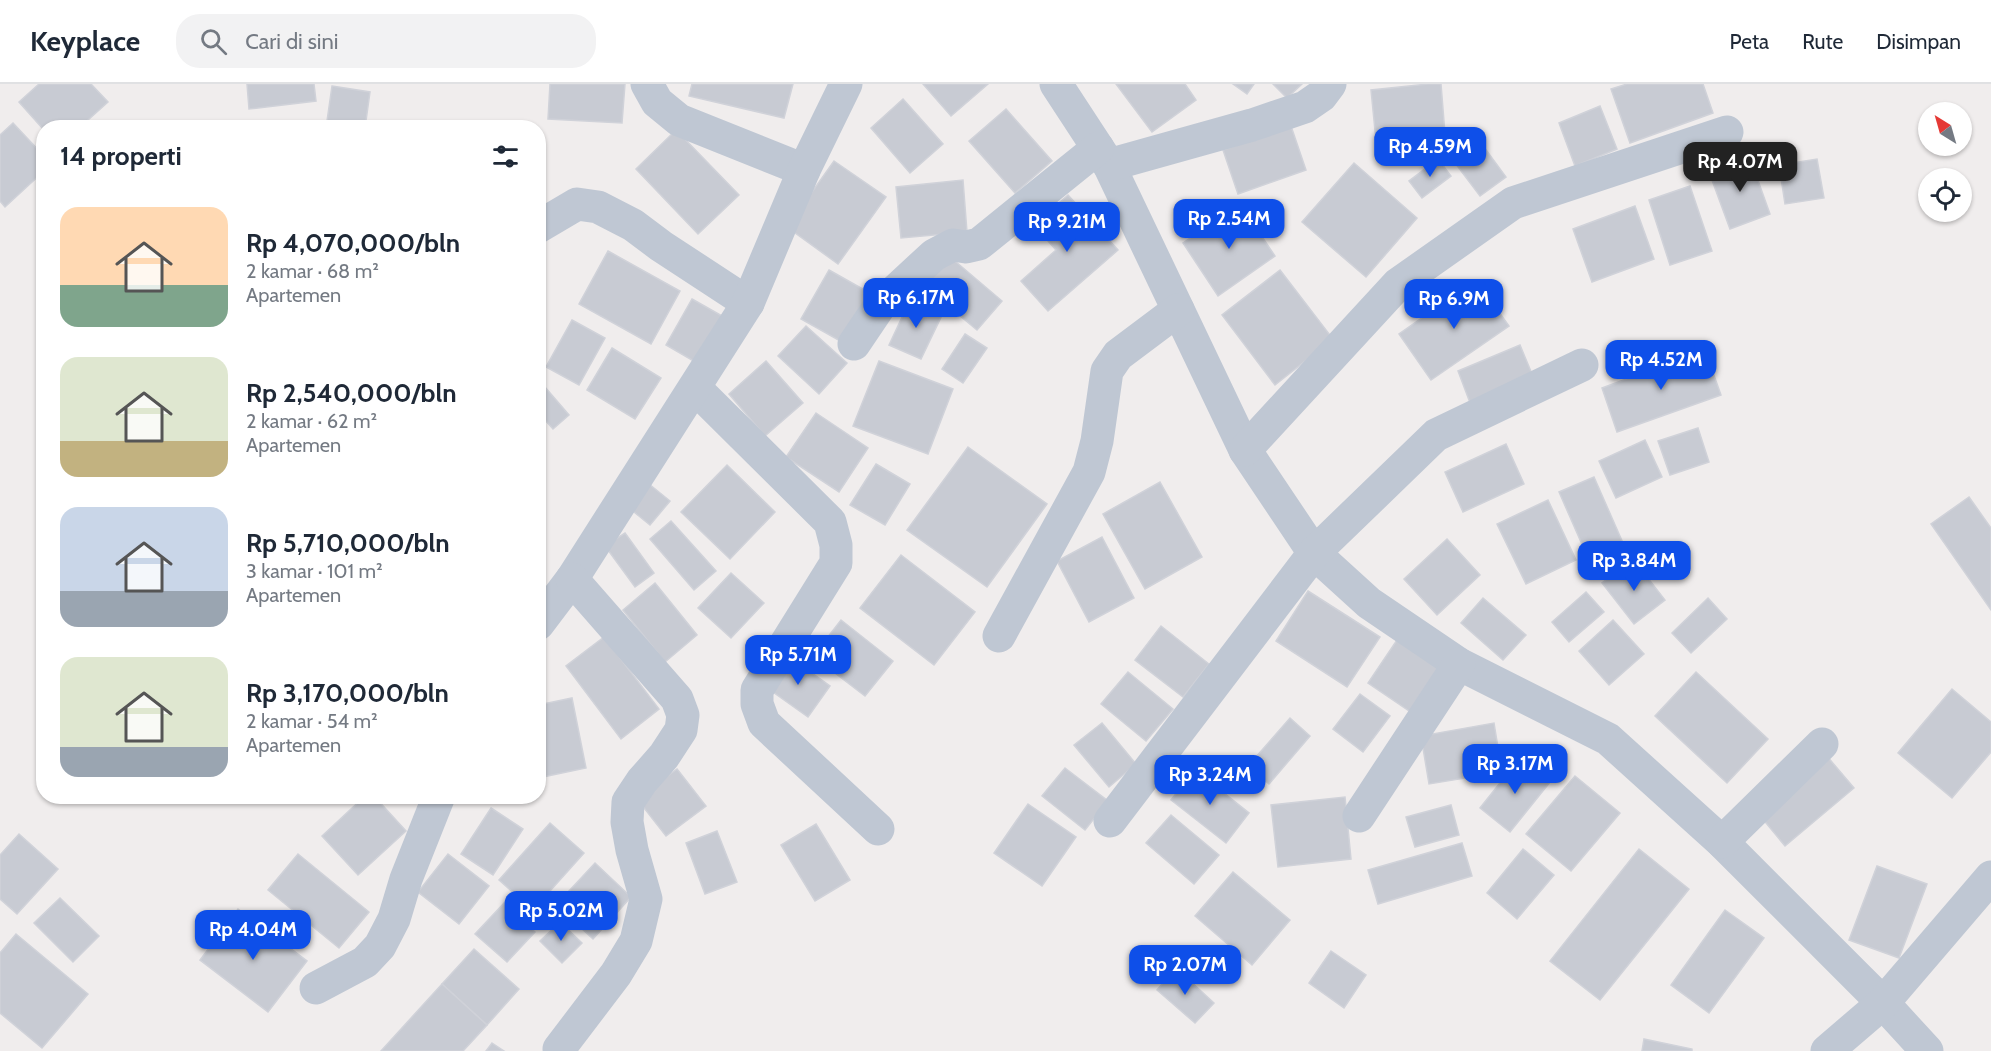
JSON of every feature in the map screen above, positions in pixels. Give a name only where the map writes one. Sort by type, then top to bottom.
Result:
[{"type":"street","points":[[647,84],[657,102],[679,120],[804,170]]},
{"type":"street","points":[[546,613],[572,579],[748,303],[804,170],[846,84]]},
{"type":"street","points":[[1056,84],[1104,157],[1245,450],[1314,553],[1370,603],[1459,664],[1608,739],[1722,842],[1927,1051]]},
{"type":"street","points":[[854,344],[881,304],[934,255],[953,245],[966,247],[979,244],[1104,157],[1252,125],[1305,107],[1321,96],[1330,84]]},
{"type":"street","points":[[1245,450],[1398,284],[1513,203],[1727,132]]},
{"type":"street","points":[[546,222],[577,204],[598,207],[633,225],[748,303]]},
{"type":"street","points":[[999,636],[1089,472],[1097,441],[1107,372],[1118,355],[1178,310]]},
{"type":"street","points":[[1110,821],[1314,553],[1436,435],[1582,365]]},
{"type":"street","points":[[695,388],[830,522],[836,545],[836,562],[757,690],[757,704],[764,723],[878,829]]},
{"type":"street","points":[[559,1049],[616,974],[636,941],[646,899],[632,850],[627,822],[628,802],[670,748],[681,730],[683,715],[677,699],[572,579]]},
{"type":"street","points":[[1359,816],[1459,664]]},
{"type":"street","points":[[1722,842],[1821,744]]},
{"type":"street","points":[[316,988],[365,962],[380,946],[394,919],[405,879],[436,804]]},
{"type":"street","points":[[1827,1051],[1882,1004],[1991,878]]},
{"type":"building","points":[[39,84],[91,84],[108,102],[88,120],[36,121],[19,102]]},
{"type":"building","points":[[247,84],[314,84],[316,101],[249,109]]},
{"type":"building","points":[[550,84],[625,84],[622,123],[548,119]]},
{"type":"building","points":[[692,84],[793,84],[784,118],[689,96]]},
{"type":"building","points":[[923,84],[988,84],[951,116]]},
{"type":"building","points":[[1116,84],[1185,84],[1196,100],[1152,132]]},
{"type":"building","points":[[1233,84],[1254,84],[1247,94]]},
{"type":"building","points":[[1273,84],[1302,84],[1287,98]]},
{"type":"building","points":[[1441,84],[1445,134],[1406,138],[1408,158],[1378,161],[1371,90]]},
{"type":"building","points":[[1627,84],[1703,84],[1713,113],[1630,143],[1611,89]]},
{"type":"building","points":[[332,86],[370,92],[366,120],[327,120]]},
{"type":"building","points":[[903,99],[943,144],[910,173],[871,128]]},
{"type":"building","points":[[1600,106],[1617,149],[1575,166],[1559,123]]},
{"type":"building","points":[[1006,109],[1052,161],[1015,193],[969,141]]},
{"type":"building","points":[[13,123],[36,147],[36,178],[5,207],[0,201],[0,135]]},
{"type":"building","points":[[1291,126],[1306,170],[1238,194],[1223,150]]},
{"type":"building","points":[[676,130],[739,195],[698,234],[636,169]]},
{"type":"building","points":[[1478,139],[1506,177],[1480,196],[1452,159]]},
{"type":"building","points":[[1750,158],[1770,214],[1730,229],[1709,172]]},
{"type":"building","points":[[1438,159],[1451,176],[1422,198],[1409,181]]},
{"type":"building","points":[[1817,159],[1824,198],[1785,204],[1779,165]]},
{"type":"building","points":[[834,161],[886,197],[838,264],[787,227]]},
{"type":"building","points":[[1354,163],[1417,218],[1366,277],[1302,222]]},
{"type":"building","points":[[963,180],[967,232],[901,238],[896,187]]},
{"type":"building","points":[[1690,186],[1712,251],[1670,265],[1649,200]]},
{"type":"building","points":[[1068,195],[1118,250],[1048,311],[1021,281],[1056,250],[1034,225]]},
{"type":"building","points":[[1240,204],[1275,256],[1218,296],[1183,243]]},
{"type":"building","points":[[1635,206],[1654,259],[1592,282],[1573,229]]},
{"type":"building","points":[[608,251],[680,291],[651,344],[579,304]]},
{"type":"building","points":[[949,256],[1002,301],[977,330],[924,286]]},
{"type":"building","points":[[829,270],[870,293],[842,342],[801,319]]},
{"type":"building","points":[[1280,270],[1333,339],[1275,385],[1222,315]]},
{"type":"building","points":[[1476,280],[1509,326],[1431,380],[1399,334]]},
{"type":"building","points":[[911,298],[943,313],[921,359],[889,345]]},
{"type":"building","points":[[692,299],[724,317],[697,363],[666,345]]},
{"type":"building","points":[[572,320],[605,338],[579,385],[546,367]]},
{"type":"building","points":[[806,326],[847,363],[819,394],[778,356]]},
{"type":"building","points":[[965,334],[987,348],[963,383],[942,369]]},
{"type":"building","points":[[1520,345],[1535,381],[1472,408],[1458,371]]},
{"type":"building","points":[[612,348],[661,378],[635,419],[587,390]]},
{"type":"building","points":[[1705,350],[1721,395],[1617,432],[1602,388]]},
{"type":"building","points":[[766,361],[803,403],[765,436],[729,394]]},
{"type":"building","points":[[879,361],[953,389],[928,454],[853,426]]},
{"type":"building","points":[[546,388],[569,415],[553,429],[546,421]]},
{"type":"building","points":[[816,413],[868,448],[839,492],[786,457]]},
{"type":"building","points":[[1698,428],[1709,462],[1670,475],[1658,441]]},
{"type":"building","points":[[1645,440],[1662,477],[1616,498],[1599,461]]},
{"type":"building","points":[[1506,444],[1524,484],[1463,512],[1445,472]]},
{"type":"building","points":[[968,447],[1047,504],[987,587],[907,530]]},
{"type":"building","points":[[876,464],[910,484],[885,525],[850,505]]},
{"type":"building","points":[[727,465],[775,512],[730,559],[681,512]]},
{"type":"building","points":[[1594,477],[1623,543],[1588,558],[1559,492]]},
{"type":"building","points":[[1160,482],[1202,557],[1145,589],[1103,514]]},
{"type":"building","points":[[649,484],[670,501],[650,525],[629,508]]},
{"type":"building","points":[[1969,497],[1991,528],[1991,610],[1931,524]]},
{"type":"building","points":[[1548,500],[1576,560],[1526,584],[1497,524]]},
{"type":"building","points":[[671,521],[716,571],[694,590],[650,539]]},
{"type":"building","points":[[625,533],[654,573],[635,587],[605,546]]},
{"type":"building","points":[[1102,537],[1134,598],[1089,622],[1057,561]]},
{"type":"building","points":[[1447,539],[1480,575],[1437,615],[1404,579]]},
{"type":"building","points":[[901,555],[975,612],[934,665],[860,608]]},
{"type":"building","points":[[1633,559],[1665,600],[1634,624],[1602,583]]},
{"type":"building","points":[[731,573],[764,603],[731,638],[698,608]]},
{"type":"building","points":[[655,583],[697,635],[665,662],[623,610]]},
{"type":"building","points":[[1308,591],[1380,637],[1347,687],[1276,641]]},
{"type":"building","points":[[1586,592],[1604,612],[1569,642],[1552,622]]},
{"type":"building","points":[[1483,598],[1526,635],[1503,660],[1461,623]]},
{"type":"building","points":[[1708,598],[1727,619],[1691,653],[1672,633]]},
{"type":"building","points":[[841,620],[893,661],[865,696],[813,656]]},
{"type":"building","points":[[1613,620],[1644,654],[1609,685],[1579,651]]},
{"type":"building","points":[[1161,626],[1209,664],[1183,697],[1135,660]]},
{"type":"building","points":[[604,637],[659,709],[621,739],[566,666]]},
{"type":"building","points":[[1399,637],[1449,671],[1418,717],[1368,683]]},
{"type":"building","points":[[788,656],[830,686],[808,717],[766,687]]},
{"type":"building","points":[[1128,672],[1173,709],[1146,741],[1101,704]]},
{"type":"building","points":[[1696,672],[1768,739],[1727,783],[1655,716]]},
{"type":"building","points":[[1952,689],[1991,722],[1991,752],[1952,798],[1898,753]]},
{"type":"building","points":[[1360,694],[1390,716],[1363,752],[1333,729]]},
{"type":"building","points":[[572,698],[586,768],[546,776],[546,703]]},
{"type":"building","points":[[1290,718],[1310,736],[1269,784],[1248,766]]},
{"type":"building","points":[[1102,723],[1136,764],[1109,787],[1074,745]]},
{"type":"building","points":[[1494,723],[1502,772],[1429,784],[1421,736]]},
{"type":"building","points":[[1826,755],[1854,788],[1785,846],[1757,812]]},
{"type":"building","points":[[1520,758],[1550,782],[1510,832],[1480,808]]},
{"type":"building","points":[[1065,768],[1108,801],[1085,830],[1042,796]]},
{"type":"building","points":[[677,769],[706,806],[666,836],[637,799]]},
{"type":"building","points":[[1195,770],[1249,813],[1226,843],[1171,800]]},
{"type":"building","points":[[1575,776],[1620,813],[1571,871],[1526,834]]},
{"type":"building","points":[[1345,797],[1351,859],[1278,867],[1271,805]]},
{"type":"building","points":[[356,804],[381,804],[406,831],[358,875],[322,836]]},
{"type":"building","points":[[1028,804],[1076,837],[1042,886],[994,853]]},
{"type":"building","points":[[1451,805],[1459,835],[1415,847],[1406,817]]},
{"type":"building","points":[[491,808],[523,829],[493,875],[461,854]]},
{"type":"building","points":[[1171,815],[1219,855],[1194,884],[1146,843]]},
{"type":"building","points":[[550,823],[584,853],[533,910],[499,880]]},
{"type":"building","points":[[816,824],[850,880],[815,901],[781,845]]},
{"type":"building","points":[[717,831],[737,882],[705,894],[686,843]]},
{"type":"building","points":[[19,834],[58,869],[17,914],[0,899],[0,855]]},
{"type":"building","points":[[1462,843],[1472,876],[1378,904],[1368,870]]},
{"type":"building","points":[[1523,849],[1554,875],[1517,919],[1487,893]]},
{"type":"building","points":[[1639,849],[1689,889],[1600,1000],[1550,961]]},
{"type":"building","points":[[298,854],[369,912],[339,948],[268,890]]},
{"type":"building","points":[[448,854],[489,886],[459,924],[418,892]]},
{"type":"building","points":[[595,863],[631,897],[593,939],[556,905]]},
{"type":"building","points":[[1877,866],[1927,884],[1899,958],[1849,940]]},
{"type":"building","points":[[1233,872],[1290,920],[1252,965],[1195,916]]},
{"type":"building","points":[[60,898],[99,936],[73,962],[34,923]]},
{"type":"building","points":[[504,903],[535,932],[507,962],[475,934]]},
{"type":"building","points":[[238,909],[307,961],[268,1012],[200,960]]},
{"type":"building","points":[[1725,910],[1764,938],[1709,1013],[1671,985]]},
{"type":"building","points":[[560,922],[582,943],[562,963],[540,941]]},
{"type":"building","points":[[16,934],[88,994],[42,1048],[0,1013],[0,953]]},
{"type":"building","points":[[474,949],[519,989],[487,1025],[442,984]]},
{"type":"building","points":[[1331,951],[1366,975],[1344,1008],[1309,983]]},
{"type":"building","points":[[1176,968],[1214,1003],[1195,1023],[1157,990]]},
{"type":"building","points":[[442,984],[487,1025],[463,1051],[381,1051]]},
{"type":"building","points":[[1644,1039],[1692,1049],[1692,1051],[1642,1051]]},
{"type":"building","points":[[492,1043],[504,1051],[486,1051]]}]
